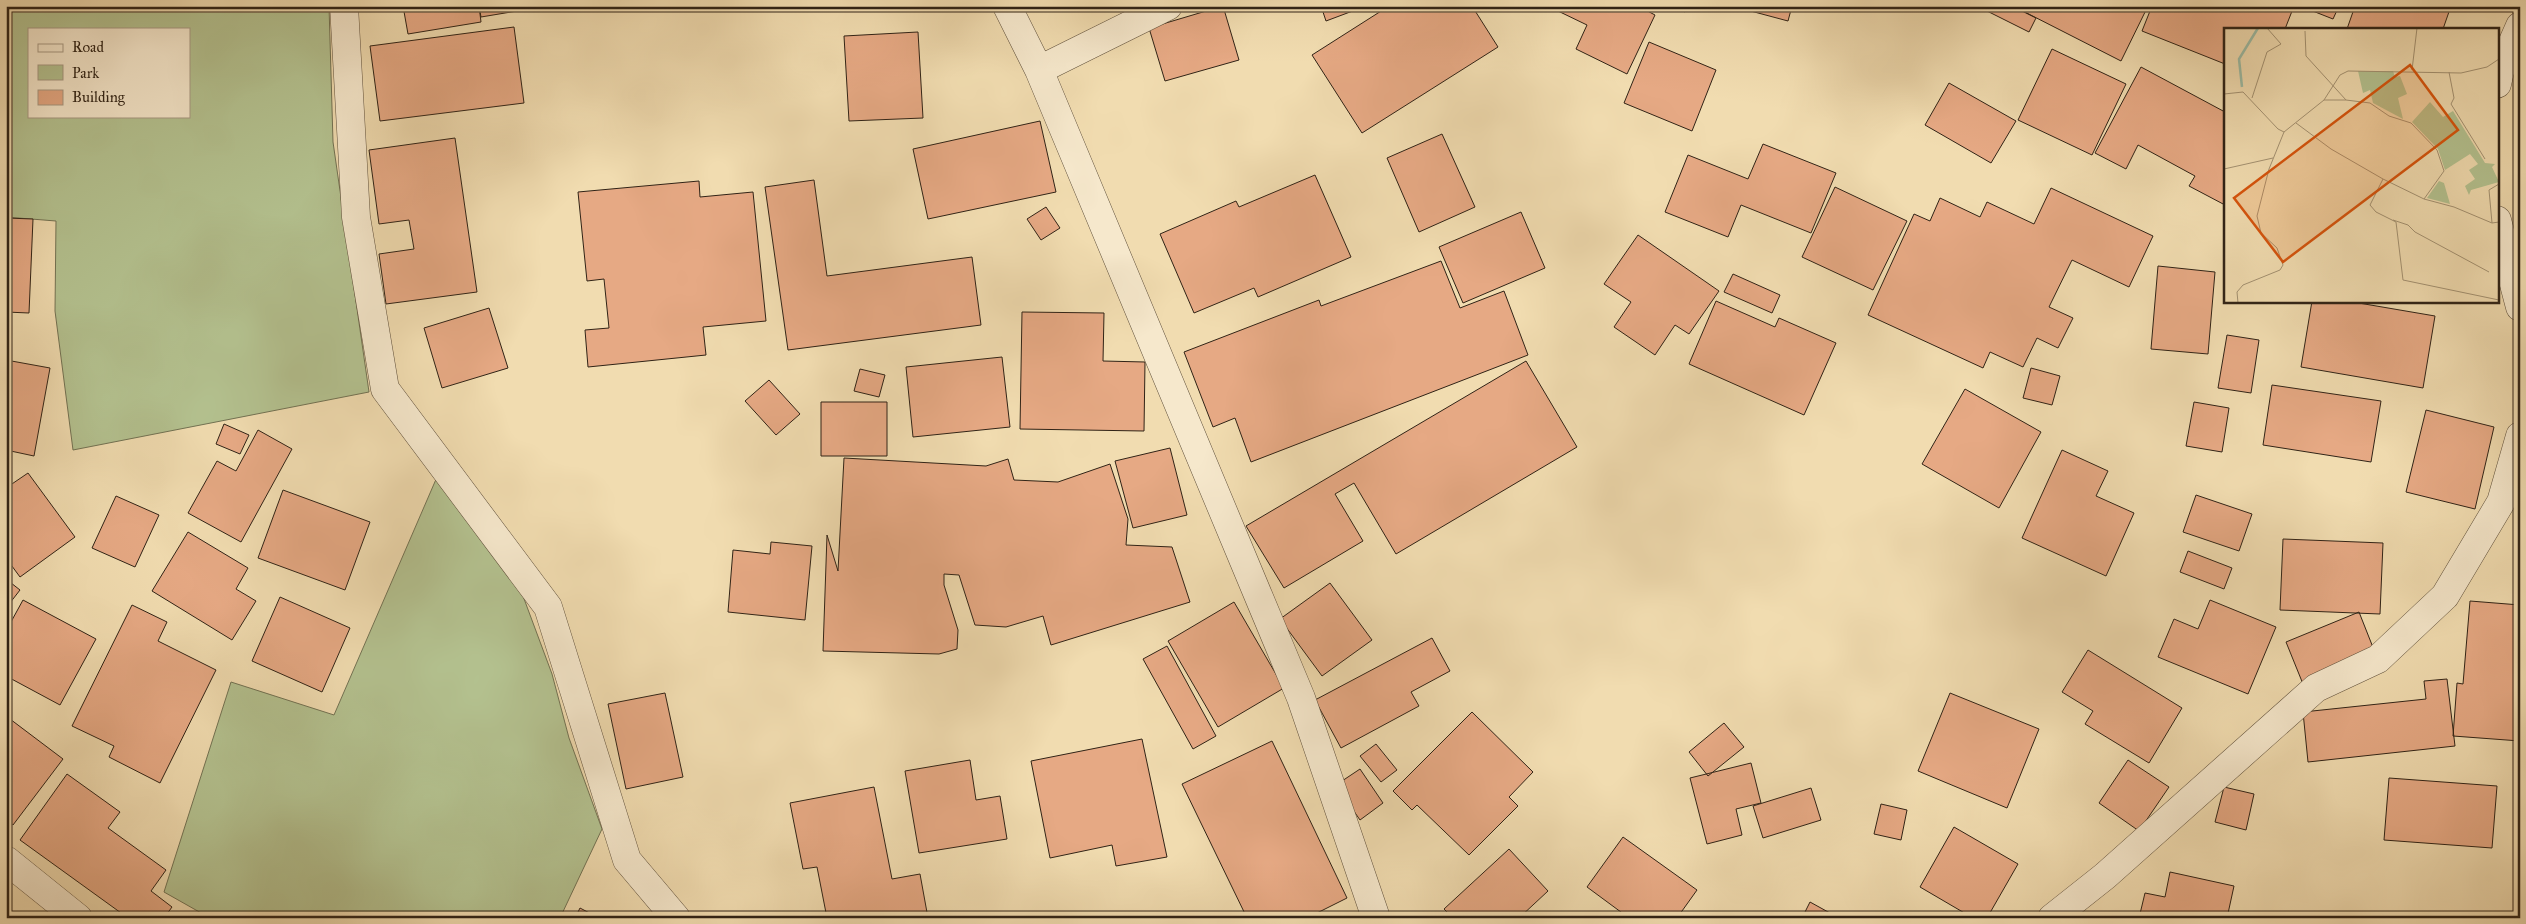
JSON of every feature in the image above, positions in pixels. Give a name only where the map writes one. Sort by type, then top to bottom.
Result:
[{"type":"street","points":[[344,6],[356,217],[385,388],[548,607],[628,860],[676,918]]},
{"type":"street","points":[[1007,6],[1039,70],[1301,698],[1376,918]]},
{"type":"street","points":[[1039,70],[1168,6]]},
{"type":"street","points":[[2498,80],[2520,26]]},
{"type":"street","points":[[2498,224],[2520,307]]},
{"type":"street","points":[[2052,918],[2105,876],[2316,688],[2378,658],[2445,596],[2501,502],[2520,436]]},
{"type":"street","points":[[8,866],[78,918]]},
{"type":"green space","points":[[6,6],[329,6],[333,142],[369,392],[73,450],[55,311],[56,221],[6,217]]},
{"type":"green space","points":[[437,477],[520,588],[552,674],[569,738],[602,829],[560,918],[210,918],[164,892],[231,682],[334,715]]},
{"type":"building","points":[[403,6],[479,6],[481,22],[408,34]]},
{"type":"building","points":[[479,6],[547,6],[481,17]]},
{"type":"building","points":[[1223,6],[1239,60],[1165,81],[1149,28]]},
{"type":"building","points":[[1321,6],[1366,6],[1326,21]]},
{"type":"building","points":[[1377,6],[1391,6],[1378,11]]},
{"type":"building","points":[[1389,6],[1472,6],[1498,47],[1362,133],[1312,55]]},
{"type":"building","points":[[1560,6],[1638,6],[1655,15],[1627,74],[1576,49],[1587,25],[1558,11]]},
{"type":"building","points":[[1676,6],[1689,6],[1685,12]]},
{"type":"building","points":[[1732,6],[1792,6],[1788,21]]},
{"type":"building","points":[[1989,6],[2012,6],[2036,18],[2029,32],[1987,11]]},
{"type":"building","points":[[2013,6],[2148,6],[2121,61]]},
{"type":"building","points":[[2152,6],[2294,6],[2285,28],[2224,28],[2224,64],[2142,31]]},
{"type":"building","points":[[2300,6],[2339,6],[2333,19]]},
{"type":"building","points":[[2355,6],[2451,6],[2443,28],[2347,28]]},
{"type":"building","points":[[514,27],[524,103],[380,121],[370,46]]},
{"type":"building","points":[[918,32],[923,118],[849,121],[844,36]]},
{"type":"building","points":[[1649,42],[1716,70],[1692,131],[1624,103]]},
{"type":"building","points":[[2052,49],[2126,84],[2092,155],[2018,120]]},
{"type":"building","points":[[2141,67],[2224,111],[2224,204],[2189,186],[2195,176],[2138,145],[2126,169],[2095,153]]},
{"type":"building","points":[[1949,83],[2016,121],[1991,163],[1925,125]]},
{"type":"building","points":[[1040,121],[1056,192],[928,219],[913,149]]},
{"type":"building","points":[[1442,134],[1475,207],[1419,232],[1387,158]]},
{"type":"building","points":[[455,138],[477,292],[386,304],[379,254],[414,249],[409,220],[379,224],[369,150]]},
{"type":"building","points":[[1763,144],[1836,173],[1811,233],[1741,205],[1728,237],[1665,212],[1688,155],[1748,179]]},
{"type":"building","points":[[1315,175],[1351,257],[1258,297],[1254,288],[1194,313],[1160,234],[1236,201],[1239,207]]},
{"type":"building","points":[[814,180],[827,276],[972,257],[981,325],[788,350],[765,187]]},
{"type":"building","points":[[699,181],[700,197],[753,192],[766,321],[703,327],[706,355],[588,367],[585,330],[609,328],[604,279],[587,281],[578,192]]},
{"type":"building","points":[[1835,187],[1907,221],[1873,290],[1802,257]]},
{"type":"building","points":[[2051,188],[2153,236],[2129,287],[2072,260],[2049,307],[2073,318],[2058,348],[2037,338],[2023,367],[1990,352],[1983,368],[1868,315],[1914,214],[1930,221],[1940,198],[1980,217],[1987,202],[2034,224]]},
{"type":"building","points":[[1046,207],[1060,228],[1041,240],[1027,219]]},
{"type":"building","points":[[1521,212],[1545,268],[1463,303],[1439,247]]},
{"type":"building","points":[[6,218],[33,219],[29,313],[6,312]]},
{"type":"building","points":[[1638,235],[1719,291],[1689,334],[1675,325],[1655,355],[1614,327],[1631,302],[1604,284]]},
{"type":"building","points":[[1441,261],[1460,308],[1504,291],[1528,355],[1251,462],[1235,418],[1213,427],[1184,352],[1319,300],[1321,306]]},
{"type":"building","points":[[2158,266],[2215,272],[2208,354],[2151,349]]},
{"type":"building","points":[[1733,274],[1780,295],[1772,313],[1724,292]]},
{"type":"building","points":[[1716,301],[1775,327],[1779,318],[1836,343],[1804,415],[1689,364]]},
{"type":"building","points":[[2312,302],[2353,302],[2435,316],[2423,388],[2301,367]]},
{"type":"building","points":[[489,308],[508,368],[442,388],[424,328]]},
{"type":"building","points":[[1022,312],[1104,313],[1103,361],[1145,362],[1144,431],[1020,429]]},
{"type":"building","points":[[2227,335],[2259,340],[2251,393],[2218,388]]},
{"type":"building","points":[[1002,357],[1010,427],[913,437],[906,367]]},
{"type":"building","points":[[6,360],[50,368],[34,456],[6,450]]},
{"type":"building","points":[[1526,361],[1577,447],[1396,554],[1354,483],[1335,494],[1363,541],[1284,588],[1246,526]]},
{"type":"building","points":[[2031,368],[2060,376],[2052,405],[2023,398]]},
{"type":"building","points":[[860,369],[885,375],[879,397],[854,391]]},
{"type":"building","points":[[769,380],[800,414],[776,435],[745,401]]},
{"type":"building","points":[[2272,385],[2381,401],[2371,462],[2263,445]]},
{"type":"building","points":[[1965,389],[2041,432],[1999,508],[1922,464]]},
{"type":"building","points":[[821,402],[887,402],[887,456],[821,456]]},
{"type":"building","points":[[2194,402],[2229,408],[2222,452],[2186,446]]},
{"type":"building","points":[[2426,410],[2494,427],[2475,509],[2406,492]]},
{"type":"building","points":[[224,424],[249,435],[240,454],[216,444]]},
{"type":"building","points":[[258,430],[292,449],[241,542],[188,513],[217,461],[236,471]]},
{"type":"building","points":[[1170,448],[1187,515],[1133,528],[1115,461]]},
{"type":"building","points":[[2062,450],[2108,471],[2096,496],[2134,513],[2106,576],[2022,538]]},
{"type":"building","points":[[844,458],[986,466],[1008,459],[1014,480],[1058,482],[1110,464],[1128,519],[1126,545],[1172,547],[1190,602],[1051,645],[1043,616],[1006,627],[975,625],[959,575],[944,574],[944,585],[958,630],[957,649],[939,654],[823,651],[827,535],[838,571]]},
{"type":"building","points":[[28,473],[75,537],[20,577],[6,558],[6,488]]},
{"type":"building","points":[[283,490],[370,522],[345,590],[258,558]]},
{"type":"building","points":[[2196,495],[2252,514],[2239,551],[2183,532]]},
{"type":"building","points":[[116,496],[159,515],[135,567],[92,548]]},
{"type":"building","points":[[188,532],[248,568],[236,589],[256,601],[232,640],[152,591]]},
{"type":"building","points":[[2283,539],[2383,543],[2380,614],[2280,610]]},
{"type":"building","points":[[771,542],[812,546],[805,620],[728,612],[733,550],[770,554]]},
{"type":"building","points":[[2188,551],[2232,568],[2224,589],[2180,572]]},
{"type":"building","points":[[6,579],[20,590],[6,608]]},
{"type":"building","points":[[1330,583],[1372,640],[1322,676],[1280,619]]},
{"type":"building","points":[[280,597],[350,628],[322,692],[252,661]]},
{"type":"building","points":[[23,600],[96,639],[60,705],[6,676],[6,631]]},
{"type":"building","points":[[2210,600],[2276,627],[2248,694],[2158,657],[2174,619],[2198,629]]},
{"type":"building","points":[[2470,601],[2520,605],[2520,741],[2453,736],[2457,683],[2463,684]]},
{"type":"building","points":[[1234,602],[1284,688],[1218,727],[1168,641]]},
{"type":"building","points":[[132,605],[167,622],[158,641],[216,670],[160,783],[109,757],[114,746],[72,726]]},
{"type":"building","points":[[2359,612],[2376,655],[2303,684],[2286,642]]},
{"type":"building","points":[[1432,638],[1450,671],[1411,692],[1419,706],[1341,748],[1315,700]]},
{"type":"building","points":[[1167,646],[1216,736],[1193,749],[1143,659]]},
{"type":"building","points":[[2088,650],[2182,708],[2149,763],[2085,724],[2093,711],[2062,692]]},
{"type":"building","points":[[2447,679],[2455,746],[2308,762],[2303,712],[2426,699],[2424,681]]},
{"type":"building","points":[[665,693],[683,777],[626,789],[608,704]]},
{"type":"building","points":[[1950,693],[2039,729],[2007,808],[1918,771]]},
{"type":"building","points":[[1472,712],[1533,772],[1509,797],[1518,806],[1469,855],[1417,805],[1412,810],[1393,791]]},
{"type":"building","points":[[6,716],[63,759],[13,825],[6,820]]},
{"type":"building","points":[[1724,723],[1744,747],[1708,776],[1689,752]]},
{"type":"building","points":[[1142,739],[1167,857],[1116,866],[1112,845],[1050,858],[1031,761]]},
{"type":"building","points":[[1272,741],[1347,898],[1307,918],[1247,918],[1182,784]]},
{"type":"building","points":[[1376,744],[1397,770],[1381,782],[1360,756]]},
{"type":"building","points":[[970,760],[976,800],[1000,796],[1007,839],[919,853],[905,771]]},
{"type":"building","points":[[2128,760],[2169,787],[2139,831],[2099,803]]},
{"type":"building","points":[[1751,763],[1761,803],[1736,809],[1742,835],[1707,844],[1690,778]]},
{"type":"building","points":[[1360,769],[1383,803],[1360,820],[1336,785]]},
{"type":"building","points":[[67,774],[120,812],[108,828],[166,870],[151,891],[172,907],[164,918],[128,918],[20,840]]},
{"type":"building","points":[[2389,778],[2497,786],[2492,848],[2384,840]]},
{"type":"building","points":[[874,787],[892,879],[920,874],[928,918],[827,918],[817,867],[803,869],[790,803]]},
{"type":"building","points":[[2224,787],[2254,794],[2246,830],[2215,822]]},
{"type":"building","points":[[1811,788],[1821,820],[1763,838],[1753,806]]},
{"type":"building","points":[[1881,804],[1907,810],[1901,840],[1874,834]]},
{"type":"building","points":[[1954,827],[2018,864],[1987,918],[1973,918],[1920,887]]},
{"type":"building","points":[[1623,837],[1697,890],[1677,918],[1629,918],[1587,887]]},
{"type":"building","points":[[1509,849],[1548,891],[1519,918],[1453,918],[1444,909]]},
{"type":"building","points":[[2170,872],[2234,886],[2227,918],[2139,918],[2145,893],[2165,897]]},
{"type":"building","points":[[1810,902],[1839,918],[1802,918]]},
{"type":"building","points":[[580,908],[599,918],[575,918]]}]
